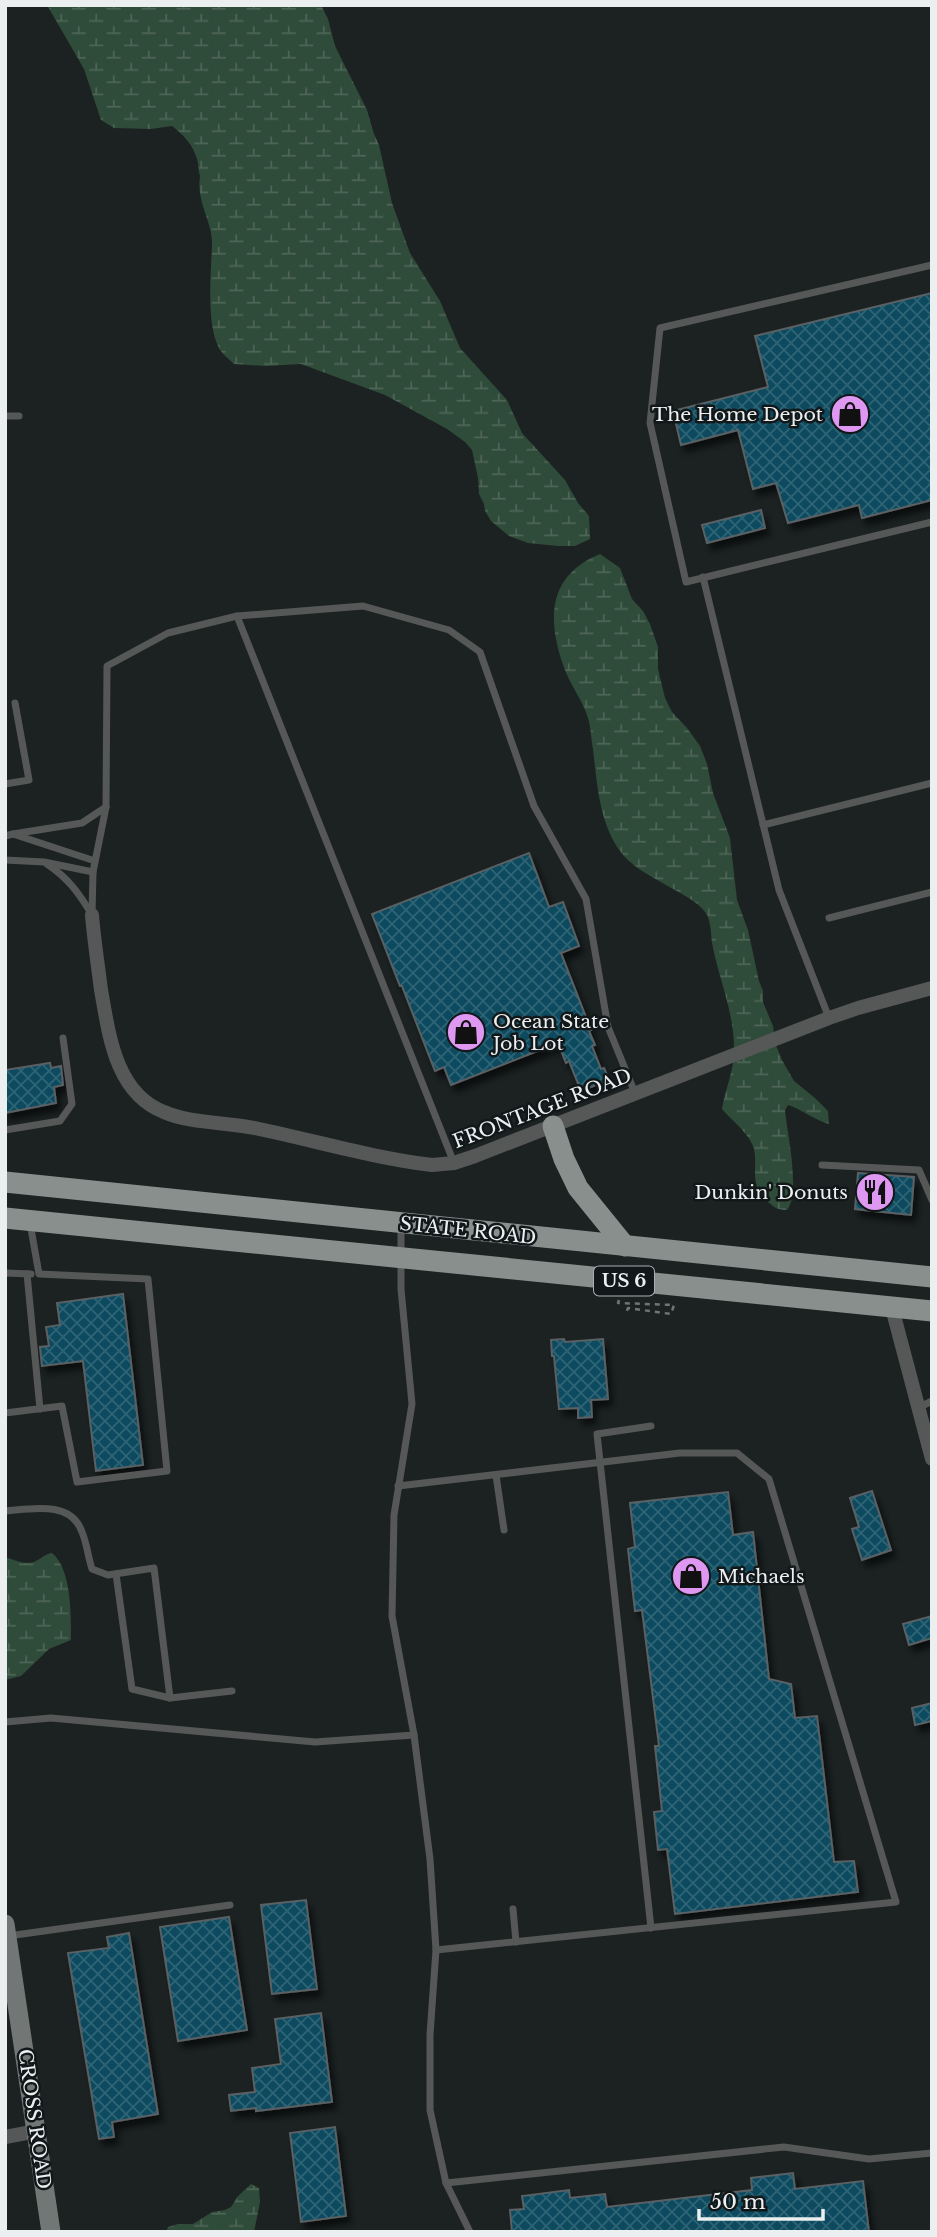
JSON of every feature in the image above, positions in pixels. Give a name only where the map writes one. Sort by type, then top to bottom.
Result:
[{"type":"main road","points":[[552,1126],[578,1188],[625,1246]]},
{"type":"main road","name":"STATE ROAD","points":[[5,1182],[932,1277]]},
{"type":"main road","name":"STATE ROAD","points":[[5,1218],[932,1311]]},
{"type":"street","name":"FRONTAGE ROAD","points":[[92,915],[113,1050],[125,1078],[152,1106],[176,1116],[254,1128],[419,1164],[454,1163],[830,1018],[932,989]]},
{"type":"street","points":[[892,1308],[932,1459]]},
{"type":"street","name":"CROSS ROAD","points":[[6,1932],[51,2232]]},
{"type":"street","points":[[5,2137],[37,2131]]},
{"type":"lane","points":[[932,265],[660,328],[650,423],[686,582],[932,522]]},
{"type":"lane","points":[[5,416],[19,416]]},
{"type":"lane","points":[[703,578],[783,900],[830,1018]]},
{"type":"lane","points":[[92,915],[93,872],[106,807],[107,666],[168,633],[237,616],[363,606],[449,630],[480,652],[534,806],[586,899],[608,1027],[635,1093]]},
{"type":"lane","points":[[237,616],[454,1163]]},
{"type":"lane","points":[[5,784],[29,780],[15,703]]},
{"type":"lane","points":[[764,825],[932,783]]},
{"type":"lane","points":[[9,835],[82,823],[106,807]]},
{"type":"lane","points":[[9,835],[95,860]]},
{"type":"lane","points":[[5,860],[44,862],[93,872]]},
{"type":"lane","points":[[44,862],[64,876],[79,893],[92,915]]},
{"type":"lane","points":[[829,918],[932,892]]},
{"type":"lane","points":[[5,1130],[60,1121],[72,1104],[63,1038]]},
{"type":"lane","points":[[822,1165],[919,1170],[932,1200]]},
{"type":"lane","points":[[29,1221],[38,1274]]},
{"type":"lane","points":[[401,1224],[400,1259],[412,1404],[394,1515],[391,1616],[414,1735],[430,1859],[436,1950],[430,2035],[430,2110],[446,2183],[470,2232]]},
{"type":"lane","points":[[5,1273],[148,1279],[167,1471],[77,1482],[62,1406],[5,1413]]},
{"type":"lane","points":[[27,1274],[40,1409]]},
{"type":"lane","points":[[917,1408],[932,1401]]},
{"type":"lane","points":[[651,1426],[597,1434],[651,1928]]},
{"type":"lane","points":[[398,1486],[680,1453],[737,1453],[769,1479],[896,1902],[436,1950]]},
{"type":"lane","points":[[496,1475],[504,1530]]},
{"type":"lane","points":[[5,1511],[51,1507],[69,1516],[82,1530],[92,1569],[108,1576],[154,1567],[170,1698]]},
{"type":"lane","points":[[116,1574],[132,1689],[170,1698],[232,1691]]},
{"type":"lane","points":[[5,1723],[51,1718],[315,1742],[414,1735]]},
{"type":"lane","points":[[6,1932],[230,1905]]},
{"type":"lane","points":[[513,1909],[516,1942]]},
{"type":"lane","points":[[446,2183],[784,2147],[869,2159],[932,2152]]},
{"type":"path","points":[[619,1296],[618,1303],[674,1305],[671,1314],[628,1308],[626,1313]]},
{"type":"green space","points":[[47,5],[321,5],[328,19],[335,46],[367,110],[379,145],[392,203],[410,253],[440,301],[460,348],[507,400],[522,433],[565,480],[589,516],[590,539],[575,546],[558,546],[528,543],[509,536],[491,521],[485,511],[479,494],[472,450],[465,442],[385,395],[301,364],[234,364],[219,348],[212,326],[212,237],[200,195],[200,176],[193,149],[172,126],[151,129],[114,128],[101,120],[84,69]]},
{"type":"green space","points":[[600,554],[620,568],[632,599],[650,624],[658,647],[658,669],[665,698],[672,712],[700,746],[707,764],[713,793],[730,838],[737,900],[748,930],[763,991],[763,1002],[773,1026],[775,1043],[794,1081],[828,1111],[829,1124],[788,1105],[785,1110],[793,1177],[791,1202],[787,1210],[775,1207],[761,1195],[755,1180],[755,1157],[751,1142],[722,1109],[733,1066],[734,1038],[708,917],[693,901],[629,861],[613,840],[603,815],[589,722],[565,670],[555,635],[554,618],[555,602],[569,575],[582,563]]},
{"type":"green space","points":[[52,1553],[59,1560],[67,1581],[71,1640],[49,1649],[21,1676],[5,1680],[5,1557],[28,1563]]},
{"type":"green space","points":[[251,2184],[259,2188],[260,2202],[254,2232],[166,2232],[168,2227],[193,2224],[212,2212],[231,2207]]},
{"type":"building","name":"The Home Depot","points":[[932,293],[932,500],[862,518],[859,505],[788,523],[776,483],[753,489],[738,430],[681,445],[673,411],[768,387],[755,336]]},
{"type":"building","points":[[761,510],[765,528],[707,543],[702,525]]},
{"type":"building","points":[[529,853],[549,907],[563,902],[579,946],[561,953],[591,1030],[589,1031],[595,1045],[592,1046],[601,1069],[604,1068],[609,1080],[581,1091],[569,1061],[566,1063],[558,1043],[451,1085],[444,1067],[435,1071],[372,914]]},
{"type":"building","points":[[50,1063],[51,1068],[61,1066],[63,1085],[54,1087],[56,1103],[5,1113],[5,1070]]},
{"type":"building","points":[[858,1173],[914,1177],[911,1215],[855,1209]]},
{"type":"building","points":[[123,1294],[143,1465],[96,1471],[83,1361],[42,1366],[40,1347],[49,1346],[46,1327],[60,1325],[57,1303]]},
{"type":"building","points":[[564,1339],[565,1342],[603,1339],[608,1399],[591,1400],[592,1417],[578,1418],[578,1408],[559,1409],[551,1340]]},
{"type":"building","points":[[872,1491],[891,1550],[862,1560],[852,1529],[859,1527],[850,1498]]},
{"type":"building","points":[[728,1492],[733,1535],[753,1532],[769,1679],[791,1684],[795,1718],[817,1716],[834,1862],[854,1861],[858,1892],[675,1914],[667,1849],[658,1850],[654,1812],[662,1811],[655,1746],[659,1746],[642,1610],[635,1611],[628,1549],[635,1547],[630,1503]]},
{"type":"building","points":[[932,1616],[932,1638],[909,1645],[903,1624]]},
{"type":"building","points":[[932,1703],[932,1721],[915,1725],[912,1708]]},
{"type":"building","points":[[306,1900],[317,1989],[272,1994],[261,1905]]},
{"type":"building","points":[[229,1917],[247,2030],[178,2041],[160,1927]]},
{"type":"building","points":[[129,1933],[158,2114],[112,2122],[114,2137],[99,2139],[68,1953],[109,1948],[107,1937]]},
{"type":"building","points":[[321,2013],[332,2102],[256,2111],[256,2108],[231,2111],[229,2095],[255,2092],[252,2068],[281,2064],[275,2019]]},
{"type":"building","points":[[335,2127],[346,2216],[301,2222],[290,2133]]},
{"type":"building","points":[[793,2173],[795,2189],[863,2181],[869,2232],[512,2232],[510,2210],[524,2209],[522,2196],[569,2190],[570,2198],[605,2194],[607,2207],[752,2190],[751,2178]]},
{"type":"place","name":"The Home Depot","points":[[850,414]]},
{"type":"place","name":"Ocean State Job Lot","points":[[466,1032]]},
{"type":"place","name":"Dunkin' Donuts","points":[[875,1192]]},
{"type":"place","name":"Michaels","points":[[691,1576]]}]
